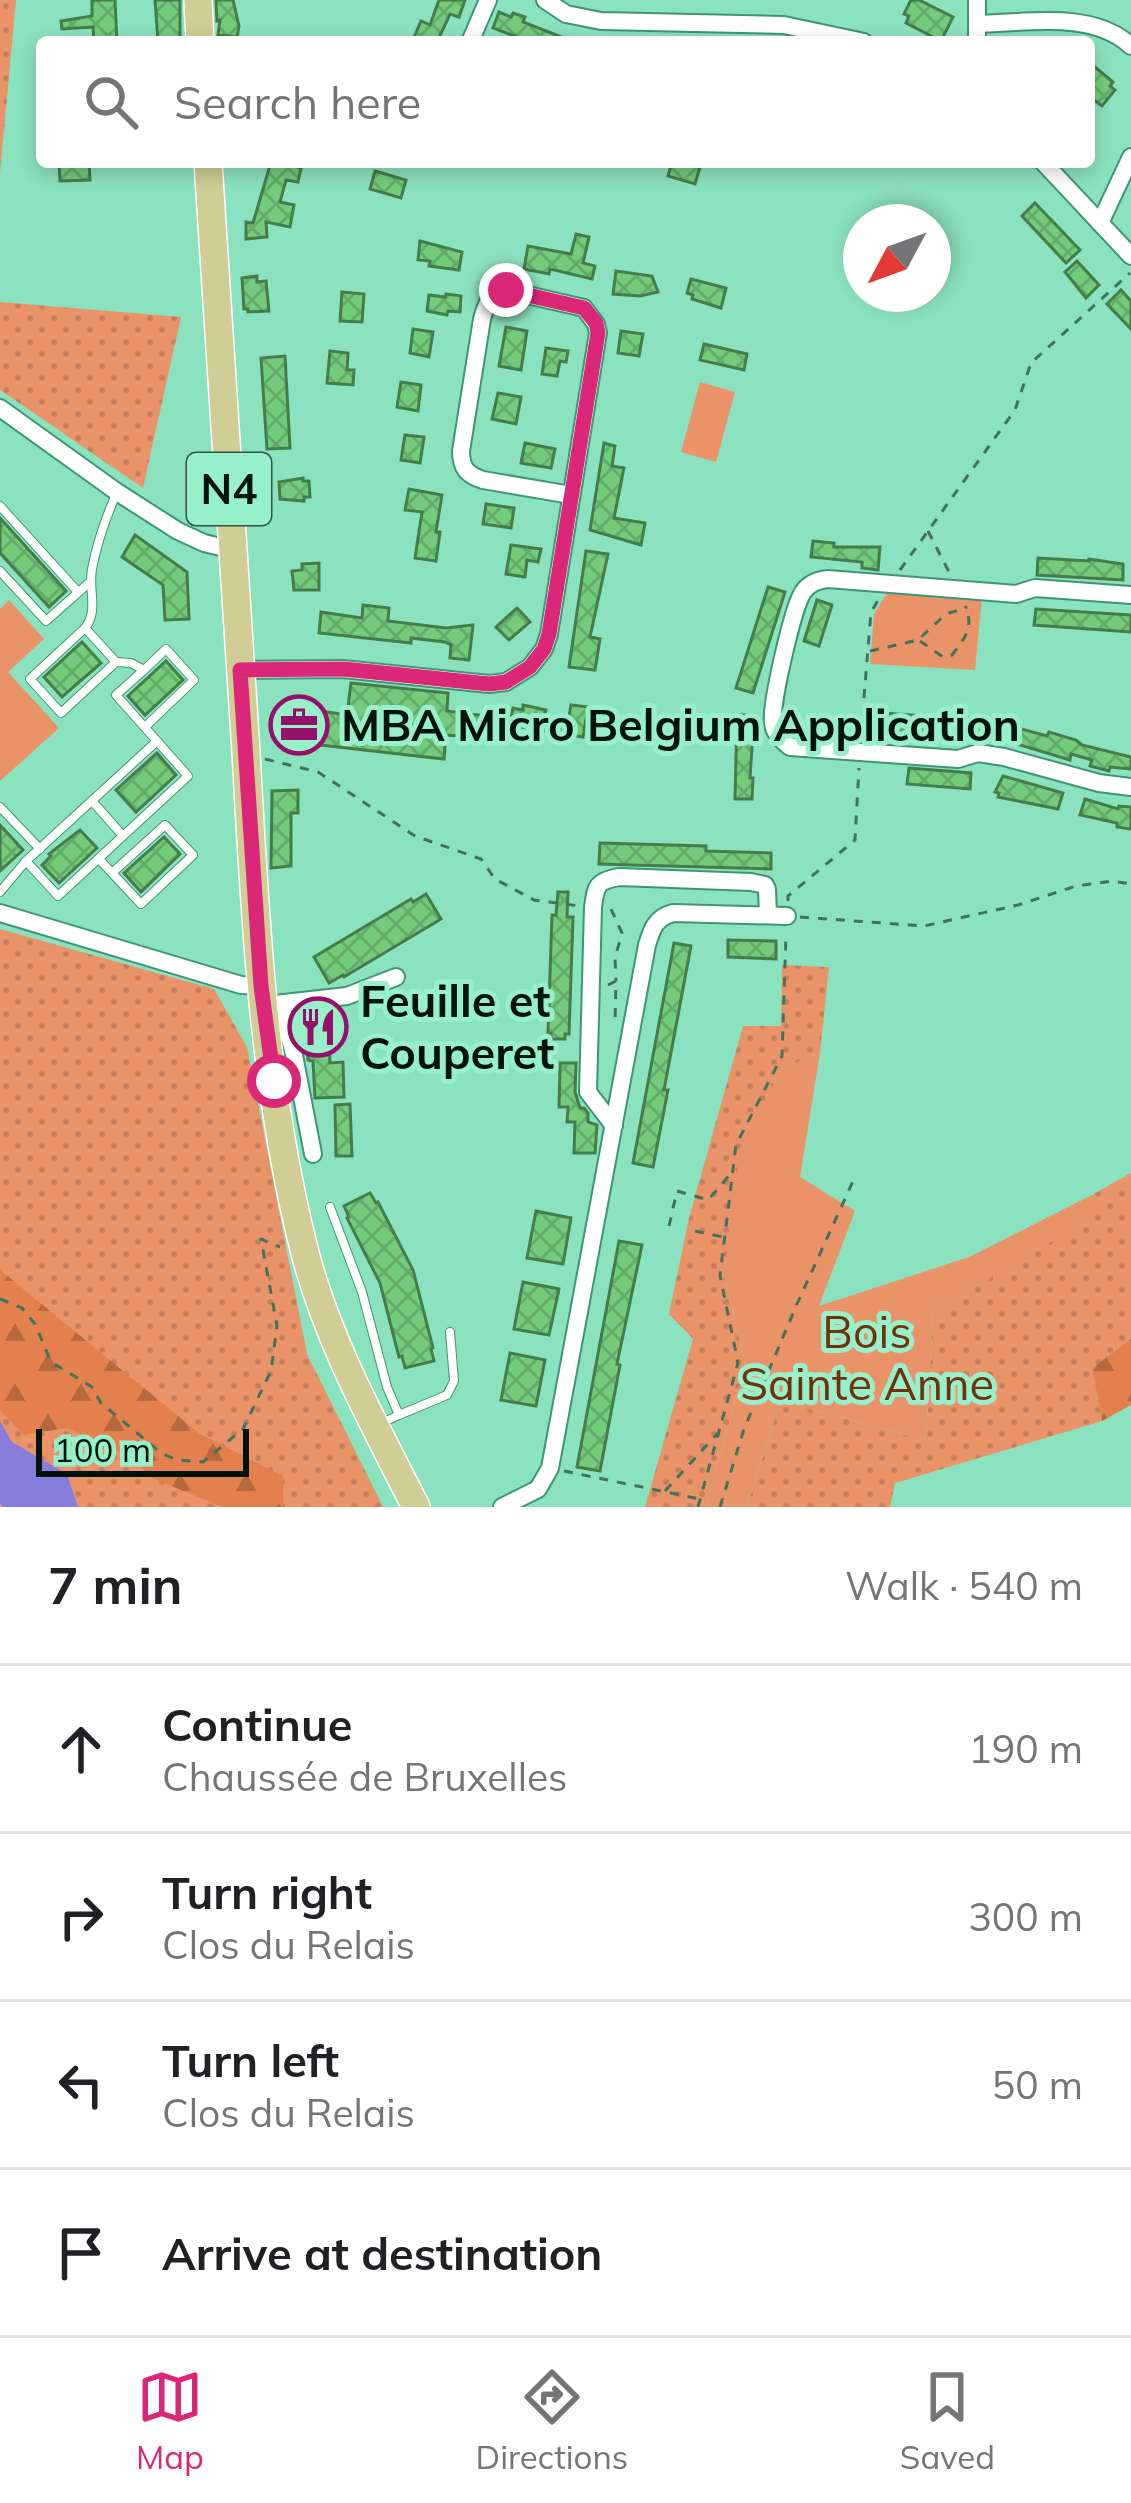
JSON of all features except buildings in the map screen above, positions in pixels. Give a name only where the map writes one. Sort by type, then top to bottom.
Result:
[{"type":"main road","points":[[198,0],[200,36]]},
{"type":"main road","name":"N4","points":[[208,168],[246,754],[277,1108],[307,1259],[340,1355],[387,1420],[416,1507]]},
{"type":"street","points":[[473,36],[488,0]]},
{"type":"street","points":[[545,0],[566,14],[601,21],[784,25],[836,36]]},
{"type":"street","points":[[977,0],[977,33],[1070,22],[1109,30],[1131,46]]},
{"type":"street","points":[[1100,223],[1131,157]]},
{"type":"street","points":[[1049,168],[1131,256]]},
{"type":"street","points":[[240,670],[344,669],[489,684],[514,679],[544,649],[549,634],[596,348],[596,323],[584,308],[574,305],[506,290],[495,293],[482,319],[460,451],[463,468],[471,477],[483,480],[571,495]]},
{"type":"street","points":[[2,412],[178,531],[233,550]]},
{"type":"street","points":[[1131,595],[1035,588],[1016,594],[816,580],[802,592],[777,678],[773,724],[777,736],[790,747],[958,758],[978,753],[1131,787]]},
{"type":"street","points":[[502,1507],[538,1489],[550,1468],[652,928],[660,918],[682,913],[777,916],[767,889],[751,882],[605,879],[597,886],[588,1092],[614,1126]]},
{"type":"street","points":[[0,913],[241,985],[268,998],[347,996],[396,977]]},
{"type":"street","points":[[268,998],[293,1050],[313,1154]]},
{"type":"lane","points":[[116,662],[61,712],[31,679],[90,624],[90,582],[104,520],[118,492]]},
{"type":"lane","points":[[0,506],[78,592]]},
{"type":"lane","points":[[0,571],[46,621],[90,582]]},
{"type":"lane","points":[[86,628],[116,662],[144,670]]},
{"type":"lane","points":[[26,861],[58,896],[188,776],[116,695],[166,650],[194,680],[146,726]]},
{"type":"lane","points":[[0,892],[3,878],[156,742]]},
{"type":"lane","points":[[93,802],[123,836]]},
{"type":"lane","points":[[0,807],[40,849]]},
{"type":"lane","points":[[99,860],[141,904],[194,855],[165,825],[112,873]]},
{"type":"lane","points":[[330,1207],[362,1292],[387,1387],[387,1420],[447,1395],[454,1382],[450,1332]]},
{"type":"path","points":[[698,1507],[738,1363],[720,1275],[736,1145],[782,1056],[777,916],[788,896],[855,840],[871,613],[1015,410],[1031,363],[1131,272]]},
{"type":"path","points":[[928,530],[958,589]]},
{"type":"path","points":[[868,652],[918,640],[946,614],[966,608],[971,621],[952,656],[943,658],[918,640]]},
{"type":"path","points":[[246,754],[318,772],[415,836],[481,859],[495,879],[533,901],[593,908]]},
{"type":"path","points":[[777,916],[924,926],[1018,905],[1076,886],[1112,881],[1131,884]]},
{"type":"path","points":[[615,915],[622,934],[615,958],[615,1023],[631,1032]]},
{"type":"path","points":[[622,934],[630,938]]},
{"type":"path","points":[[590,987],[616,981]]},
{"type":"path","points":[[669,1226],[677,1191],[709,1200],[733,1170]]},
{"type":"path","points":[[720,1507],[744,1429],[854,1179]]},
{"type":"path","points":[[695,1231],[725,1238]]},
{"type":"path","points":[[0,1299],[22,1308],[35,1324],[50,1362],[92,1387],[101,1402],[161,1453],[203,1462],[242,1429],[271,1371],[277,1326],[261,1239],[307,1259]]},
{"type":"path","points":[[665,1491],[719,1431]]},
{"type":"path","points":[[550,1468],[700,1499]]},
{"type":"green space","points":[[0,0],[16,0],[0,173]]},
{"type":"green space","points":[[0,302],[181,317],[143,488],[0,390]]},
{"type":"green space","points":[[700,382],[735,392],[716,462],[681,452]]},
{"type":"green space","points":[[889,590],[982,597],[975,670],[870,664],[874,614]]},
{"type":"green space","points":[[9,600],[44,639],[8,672],[59,728],[0,781],[0,609]]},
{"type":"green space","points":[[0,929],[214,989],[247,1047],[307,1354],[383,1507],[0,1507]]},
{"type":"green space","points":[[782,965],[829,967],[820,1053],[782,1069],[724,1275],[746,1366],[705,1507],[645,1507],[693,1339],[669,1314],[689,1218],[743,1026],[781,1026]]},
{"type":"green space","name":"Bois Sainte Anne","points":[[820,1053],[800,1177],[855,1211],[819,1306],[969,1257],[1090,1196],[1100,1213],[933,1311],[926,1440],[780,1401],[747,1507],[705,1507],[746,1366],[724,1275],[741,1146],[782,1069]]},
{"type":"green space","points":[[1131,1173],[1131,1339],[1092,1368],[1102,1421],[895,1483],[890,1507],[747,1507],[780,1401],[926,1440],[933,1311],[1099,1213],[1090,1196]]},
{"type":"green space","points":[[0,1270],[200,1434],[283,1476],[283,1507],[222,1507],[152,1478],[134,1459],[67,1428],[24,1435],[0,1410]]},
{"type":"green space","points":[[1131,1339],[1131,1405],[1102,1421],[1092,1368]]},
{"type":"shaded area","points":[[0,1421],[12,1442],[67,1474],[78,1507],[3,1507]]},
{"type":"place","name":"MBA Micro Belgium Application","points":[[299,725]]},
{"type":"place","name":"Feuille et Couperet","points":[[318,1027]]},
{"type":"route","points":[[274,1081],[261,986],[240,670],[344,669],[497,684],[524,672],[544,649],[598,333],[584,308],[506,290]]}]
